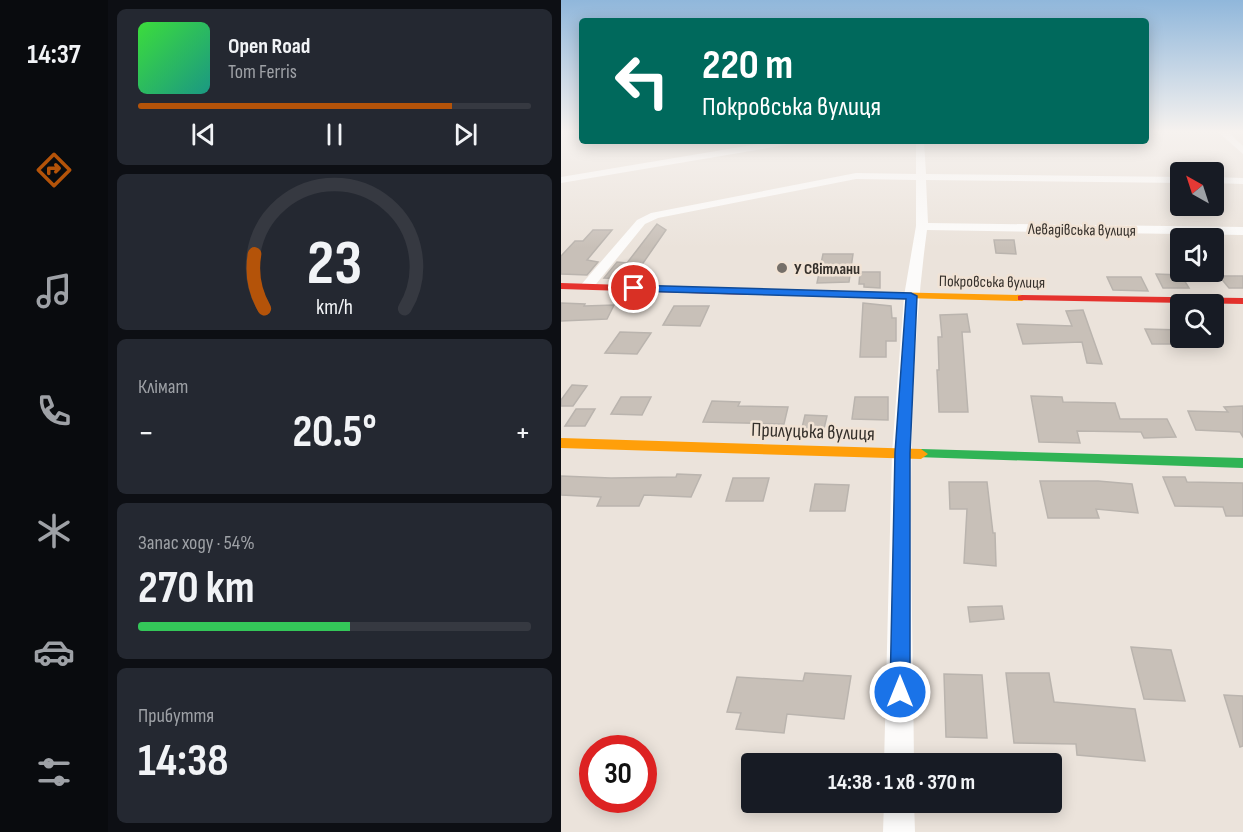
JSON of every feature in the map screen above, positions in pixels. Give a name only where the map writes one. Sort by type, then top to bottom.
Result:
[{"type":"street","points":[[561,180],[621,170]]},
{"type":"street","points":[[899,753],[902,453],[911,296],[922,226],[921,170]]},
{"type":"street","points":[[587,286],[642,222],[655,214],[845,177],[1170,180]]},
{"type":"street","points":[[1224,180],[1243,181]]},
{"type":"street","name":"Левадівська вулиця","points":[[922,226],[1243,231]]},
{"type":"street","name":"Покровська вулиця","points":[[561,286],[911,296],[1243,301]]},
{"type":"street","name":"Прилуцька вулиця","points":[[561,443],[1243,463]]},
{"type":"street","points":[[899,813],[899,832]]},
{"type":"building","points":[[657,224],[666,230],[632,279],[604,278],[617,262],[627,263]]},
{"type":"building","points":[[593,230],[612,230],[587,260],[598,262],[587,275],[561,274],[561,256],[575,241],[583,241]]},
{"type":"building","points":[[994,240],[1014,240],[1016,254],[996,253]]},
{"type":"building","points":[[823,254],[853,254],[849,282],[817,283]]},
{"type":"building","points":[[860,272],[880,272],[880,288],[864,287],[864,284],[859,284]]},
{"type":"building","points":[[1156,274],[1170,275],[1170,282],[1185,282],[1189,288],[1163,288]]},
{"type":"building","points":[[1224,276],[1243,276],[1243,288],[1229,288],[1224,282]]},
{"type":"building","points":[[1107,277],[1141,277],[1148,291],[1113,290]]},
{"type":"building","points":[[561,303],[585,304],[584,306],[614,305],[607,319],[561,321]]},
{"type":"building","points":[[863,303],[891,306],[892,318],[896,318],[896,341],[886,341],[886,357],[860,357]]},
{"type":"building","points":[[674,306],[709,306],[700,326],[663,325]]},
{"type":"building","points":[[1083,310],[1102,364],[1087,363],[1082,342],[1023,344],[1017,324],[1072,326],[1066,311]]},
{"type":"building","points":[[967,314],[970,332],[962,332],[968,412],[939,412],[937,370],[939,370],[938,337],[942,337],[940,315]]},
{"type":"building","points":[[1145,329],[1170,330],[1170,344],[1152,344]]},
{"type":"building","points":[[620,332],[651,333],[637,354],[605,353]]},
{"type":"building","points":[[572,385],[587,386],[573,406],[561,406],[561,400]]},
{"type":"building","points":[[1031,396],[1062,397],[1063,402],[1115,403],[1120,419],[1167,419],[1176,437],[1144,438],[1141,432],[1077,431],[1080,443],[1039,442]]},
{"type":"building","points":[[621,397],[651,397],[642,415],[611,414]]},
{"type":"building","points":[[855,397],[888,397],[888,420],[852,419]]},
{"type":"building","points":[[712,401],[740,402],[738,406],[788,407],[784,424],[703,422]]},
{"type":"building","points":[[1243,406],[1243,437],[1240,432],[1196,430],[1188,411],[1228,412],[1224,407]]},
{"type":"building","points":[[576,409],[595,409],[585,426],[565,426]]},
{"type":"building","points":[[805,415],[827,416],[823,433],[801,432]]},
{"type":"building","points":[[677,474],[701,475],[691,497],[644,495],[639,506],[597,506],[601,497],[561,495],[561,476],[676,477]]},
{"type":"building","points":[[1163,477],[1185,477],[1187,482],[1243,483],[1243,516],[1226,516],[1223,507],[1175,506]]},
{"type":"building","points":[[733,478],[769,478],[763,501],[726,501]]},
{"type":"building","points":[[1040,481],[1098,481],[1132,484],[1138,513],[1096,509],[1099,518],[1048,518]]},
{"type":"building","points":[[949,482],[987,482],[993,533],[995,533],[996,566],[964,563],[967,509],[950,509]]},
{"type":"building","points":[[815,484],[849,485],[845,511],[810,511]]},
{"type":"building","points":[[1002,606],[1004,619],[970,622],[968,607]]},
{"type":"building","points":[[1131,647],[1171,650],[1185,701],[1144,699]]},
{"type":"building","points":[[805,673],[851,676],[844,719],[787,714],[784,733],[736,729],[741,713],[727,712],[737,677],[803,681]]},
{"type":"building","points":[[1006,673],[1049,673],[1054,702],[1135,709],[1145,761],[1077,755],[1076,744],[1014,743]]},
{"type":"building","points":[[944,674],[982,675],[987,738],[946,737]]},
{"type":"building","points":[[1224,695],[1243,696],[1243,746],[1240,747]]},
{"type":"traffic: fast","points":[[921,454],[1243,463]]},
{"type":"traffic: slow","points":[[752,292],[1022,298]]},
{"type":"traffic: slow","points":[[561,443],[921,454]]},
{"type":"traffic: jam","points":[[561,286],[752,292]]},
{"type":"traffic: jam","points":[[1022,298],[1243,301]]},
{"type":"place","name":"У Світлани","points":[[782,268]]},
{"type":"route","points":[[634,288],[911,296],[902,453],[900,692]]}]
